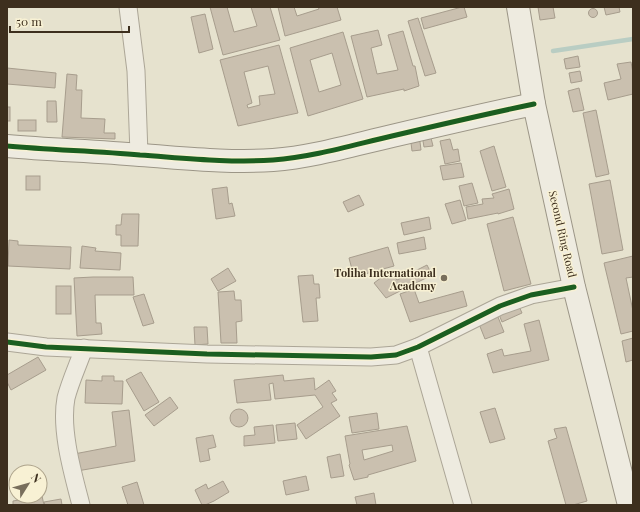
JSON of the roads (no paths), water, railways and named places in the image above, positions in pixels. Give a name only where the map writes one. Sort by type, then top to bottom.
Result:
[{"type":"street","points":[[128,7],[136,71],[139,154]]},
{"type":"street","name":"Second Ring Road","points":[[518,7],[534,104],[574,287],[630,499]]},
{"type":"street","points":[[7,146],[139,154],[199,160],[274,160],[359,144],[461,119],[534,104]]},
{"type":"street","points":[[7,342],[46,347],[207,354],[371,357],[396,355],[418,347],[500,306],[531,294],[574,287]]},
{"type":"street","points":[[418,347],[463,505]]},
{"type":"street","points":[[81,505],[68,451],[65,413],[66,398],[84,348]]},
{"type":"waterway","points":[[553,51],[633,39]]},
{"type":"place","name":"Toliha International Academy","points":[[444,278]]}]
